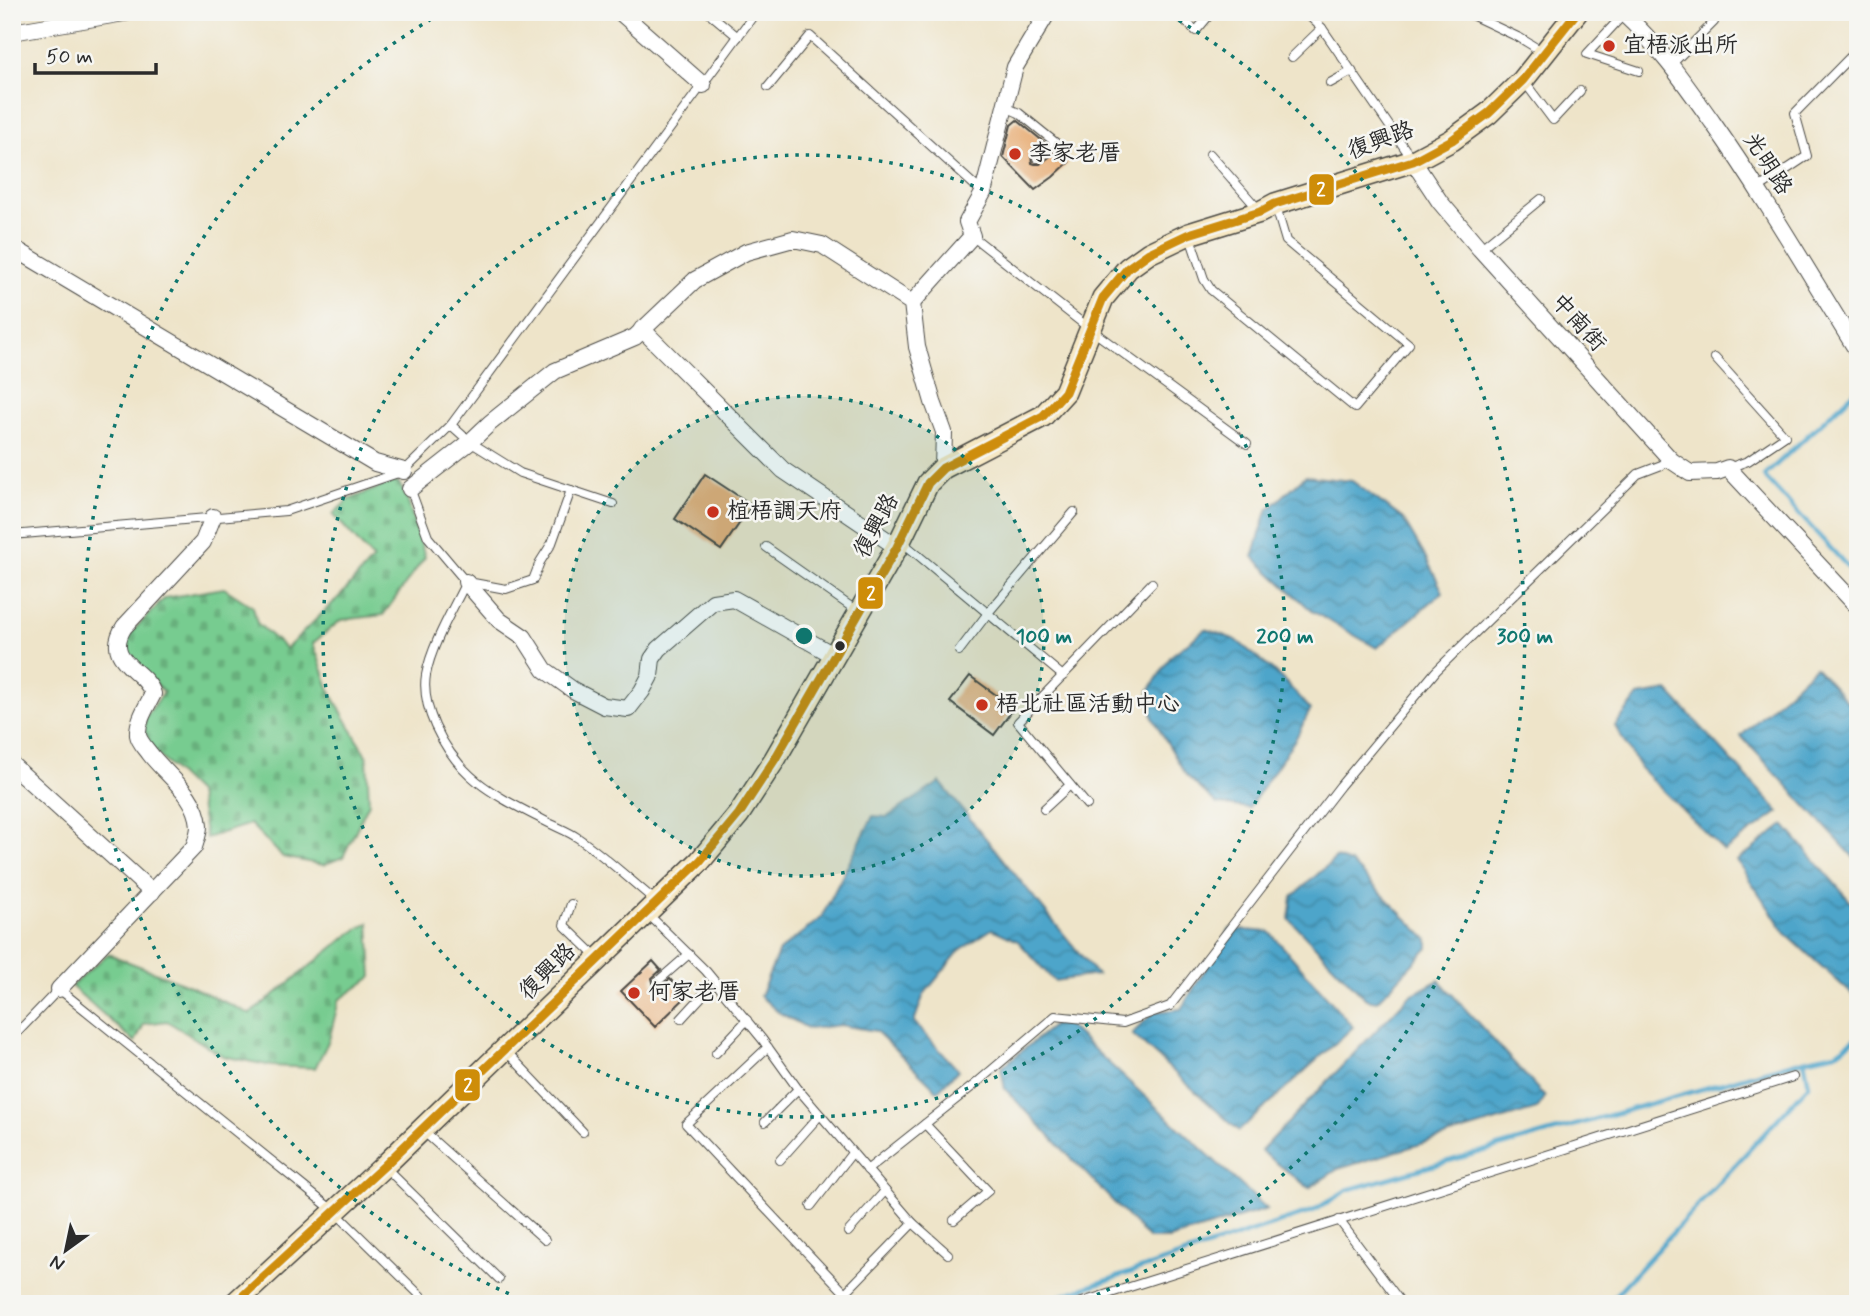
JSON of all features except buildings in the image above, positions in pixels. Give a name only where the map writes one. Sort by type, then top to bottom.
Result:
[{"type":"street","points":[[12,32],[130,12]]},
{"type":"street","points":[[620,12],[703,85]]},
{"type":"street","points":[[943,468],[944,432],[917,347],[912,303],[972,236],[967,222],[983,193],[1015,67],[1048,12]]},
{"type":"street","name":"復興路","points":[[234,1304],[505,1051],[700,861],[739,814],[775,759],[860,612],[928,483],[943,468],[1042,416],[1065,392],[1104,298],[1128,268],[1149,253],[1189,234],[1413,161],[1452,141],[1489,113],[1523,80],[1577,12]]},
{"type":"street","name":"光明路","points":[[1623,13],[1672,64],[1738,159],[1858,352]]},
{"type":"street","name":"中南街","points":[[1413,161],[1440,202],[1480,249],[1672,461],[1690,473],[1717,472],[1728,468]]},
{"type":"street","points":[[410,489],[555,372],[635,337],[695,280],[746,251],[793,239],[822,244],[912,303]]},
{"type":"street","points":[[12,247],[374,463],[404,471]]},
{"type":"street","points":[[642,330],[783,470],[898,543]]},
{"type":"street","points":[[1728,468],[1858,607]]},
{"type":"street","points":[[59,989],[194,847],[199,829],[197,813],[182,789],[153,758],[139,738],[142,717],[153,694],[151,687],[120,654],[118,637],[124,627],[203,542],[213,517]]},
{"type":"street","points":[[466,582],[499,620],[524,637],[545,670],[573,691],[604,706],[628,709],[650,676],[652,659],[659,649],[713,602],[734,599],[835,656]]},
{"type":"street","points":[[12,765],[152,892]]},
{"type":"lane","points":[[708,12],[738,37]]},
{"type":"lane","points":[[12,535],[286,511],[404,471],[452,425],[756,12]]},
{"type":"lane","points":[[1175,12],[1196,31],[1212,12]]},
{"type":"lane","name":"中南街","points":[[1305,12],[1322,28],[1413,161]]},
{"type":"lane","points":[[1465,12],[1545,53]]},
{"type":"lane","points":[[1672,64],[1714,22],[1715,12]]},
{"type":"lane","points":[[1623,13],[1587,54],[1639,71]]},
{"type":"lane","points":[[1292,57],[1322,28]]},
{"type":"lane","points":[[768,87],[810,36],[983,193]]},
{"type":"lane","points":[[1757,190],[1807,156],[1795,113],[1858,49]]},
{"type":"lane","points":[[1330,83],[1352,71]]},
{"type":"lane","points":[[1523,80],[1553,120],[1580,91]]},
{"type":"lane","points":[[1005,107],[1019,113],[1056,143],[1037,158]]},
{"type":"lane","points":[[1189,234],[1204,279],[1211,290],[1355,408],[1409,344],[1286,241],[1268,208],[1210,154]]},
{"type":"lane","points":[[1480,249],[1541,199]]},
{"type":"lane","points":[[972,236],[1090,329],[1247,444]]},
{"type":"lane","points":[[1715,358],[1785,436],[1748,461],[1728,468]]},
{"type":"lane","points":[[452,425],[470,442],[520,473],[614,504]]},
{"type":"lane","points":[[867,1170],[1055,1016],[1123,1023],[1170,1006],[1340,786],[1436,671],[1638,474],[1672,461]]},
{"type":"lane","points":[[404,471],[428,537],[466,582],[506,589],[533,580],[552,543],[571,490]]},
{"type":"lane","points":[[959,650],[1074,512]]},
{"type":"lane","points":[[898,543],[1063,676]]},
{"type":"lane","points":[[766,547],[860,612]]},
{"type":"lane","points":[[466,582],[434,649],[426,674],[425,694],[430,715],[442,741],[462,770],[516,806],[578,838],[651,907],[747,1020],[798,1089],[852,1153],[913,1223],[948,1254]]},
{"type":"lane","points":[[1087,805],[1018,722],[1152,583]]},
{"type":"lane","points":[[1044,809],[1070,785]]},
{"type":"lane","points":[[571,904],[564,925],[599,959]]},
{"type":"lane","points":[[658,981],[689,954]]},
{"type":"lane","points":[[681,1018],[715,982]]},
{"type":"lane","points":[[12,1038],[59,989],[335,1212],[429,1304]]},
{"type":"lane","points":[[716,1053],[747,1020]]},
{"type":"lane","points":[[768,1047],[687,1124],[845,1293],[913,1223]]},
{"type":"lane","points":[[505,1051],[583,1132]]},
{"type":"lane","points":[[1076,1304],[1793,1077]]},
{"type":"lane","points":[[765,1122],[798,1089]]},
{"type":"lane","points":[[780,1160],[820,1115]]},
{"type":"lane","points":[[925,1124],[988,1191],[954,1220]]},
{"type":"lane","points":[[421,1129],[545,1240]]},
{"type":"lane","points":[[811,1206],[852,1153]]},
{"type":"lane","points":[[384,1166],[499,1279]]},
{"type":"lane","points":[[848,1232],[885,1191]]},
{"type":"lane","points":[[1339,1220],[1402,1304]]},
{"type":"green space","points":[[393,482],[399,483],[407,499],[425,557],[383,615],[341,620],[313,643],[331,693],[367,757],[369,803],[343,857],[323,865],[283,857],[250,824],[206,838],[198,794],[152,749],[145,735],[145,718],[164,692],[122,653],[124,640],[165,598],[224,588],[253,607],[257,623],[286,649],[373,559],[333,514],[348,500]]},
{"type":"green space","points":[[369,923],[372,977],[339,1000],[329,1040],[315,1068],[272,1066],[223,1056],[167,1021],[144,1024],[135,1042],[71,986],[108,954],[188,985],[250,1014],[350,934]]},
{"type":"water","points":[[1305,476],[1352,481],[1403,519],[1443,592],[1377,648],[1312,611],[1253,557],[1267,511]]},
{"type":"water","points":[[1206,629],[1236,640],[1283,679],[1310,710],[1296,738],[1249,808],[1217,804],[1186,775],[1153,718],[1149,691],[1171,656]]},
{"type":"water","points":[[1815,667],[1858,713],[1858,862],[1741,736]]},
{"type":"water","points":[[1668,691],[1779,812],[1724,851],[1640,768],[1615,726],[1638,696]]},
{"type":"water","points":[[940,782],[1097,975],[1054,981],[1018,941],[992,929],[960,950],[924,994],[914,1022],[958,1070],[938,1091],[876,1031],[840,1025],[809,1029],[778,1012],[760,996],[779,951],[821,918],[873,816],[887,817]]},
{"type":"water","points":[[1784,825],[1858,910],[1858,993],[1854,996],[1787,935],[1737,861]]},
{"type":"water","points":[[1336,858],[1351,863],[1428,940],[1428,948],[1377,1001],[1366,999],[1289,919],[1292,897]]},
{"type":"water","points":[[1230,929],[1270,932],[1353,1027],[1239,1131],[1132,1034],[1154,1012],[1181,1009]]},
{"type":"water","points":[[1439,980],[1545,1097],[1537,1109],[1338,1169],[1309,1188],[1261,1151],[1409,996]]},
{"type":"water","points":[[1061,1019],[1267,1209],[1169,1239],[1149,1239],[1005,1089],[1001,1068]]},
{"type":"waterway","points":[[1858,389],[1764,476],[1858,578]]},
{"type":"waterway","points":[[1607,1304],[1809,1085],[1804,1060],[1836,1053],[1858,1037]]},
{"type":"waterway","points":[[1037,1304],[1313,1211],[1347,1190],[1804,1060]]},
{"type":"transit line","name":"2","points":[[234,1304],[384,1166],[700,861],[739,814],[775,759],[897,547],[928,483],[943,468],[1043,416],[1065,392],[1103,298],[1128,268],[1149,253],[1189,234],[1413,161],[1452,140],[1489,113],[1523,80],[1577,12]]},
{"type":"place","name":"宜梧派出所","points":[[1609,46]]},
{"type":"place","name":"李家老厝","points":[[1015,154]]},
{"type":"place","name":"椬梧調天府","points":[[713,512]]},
{"type":"place","name":"梧北社區活動中心","points":[[982,705]]},
{"type":"place","name":"何家老厝","points":[[634,993]]}]
